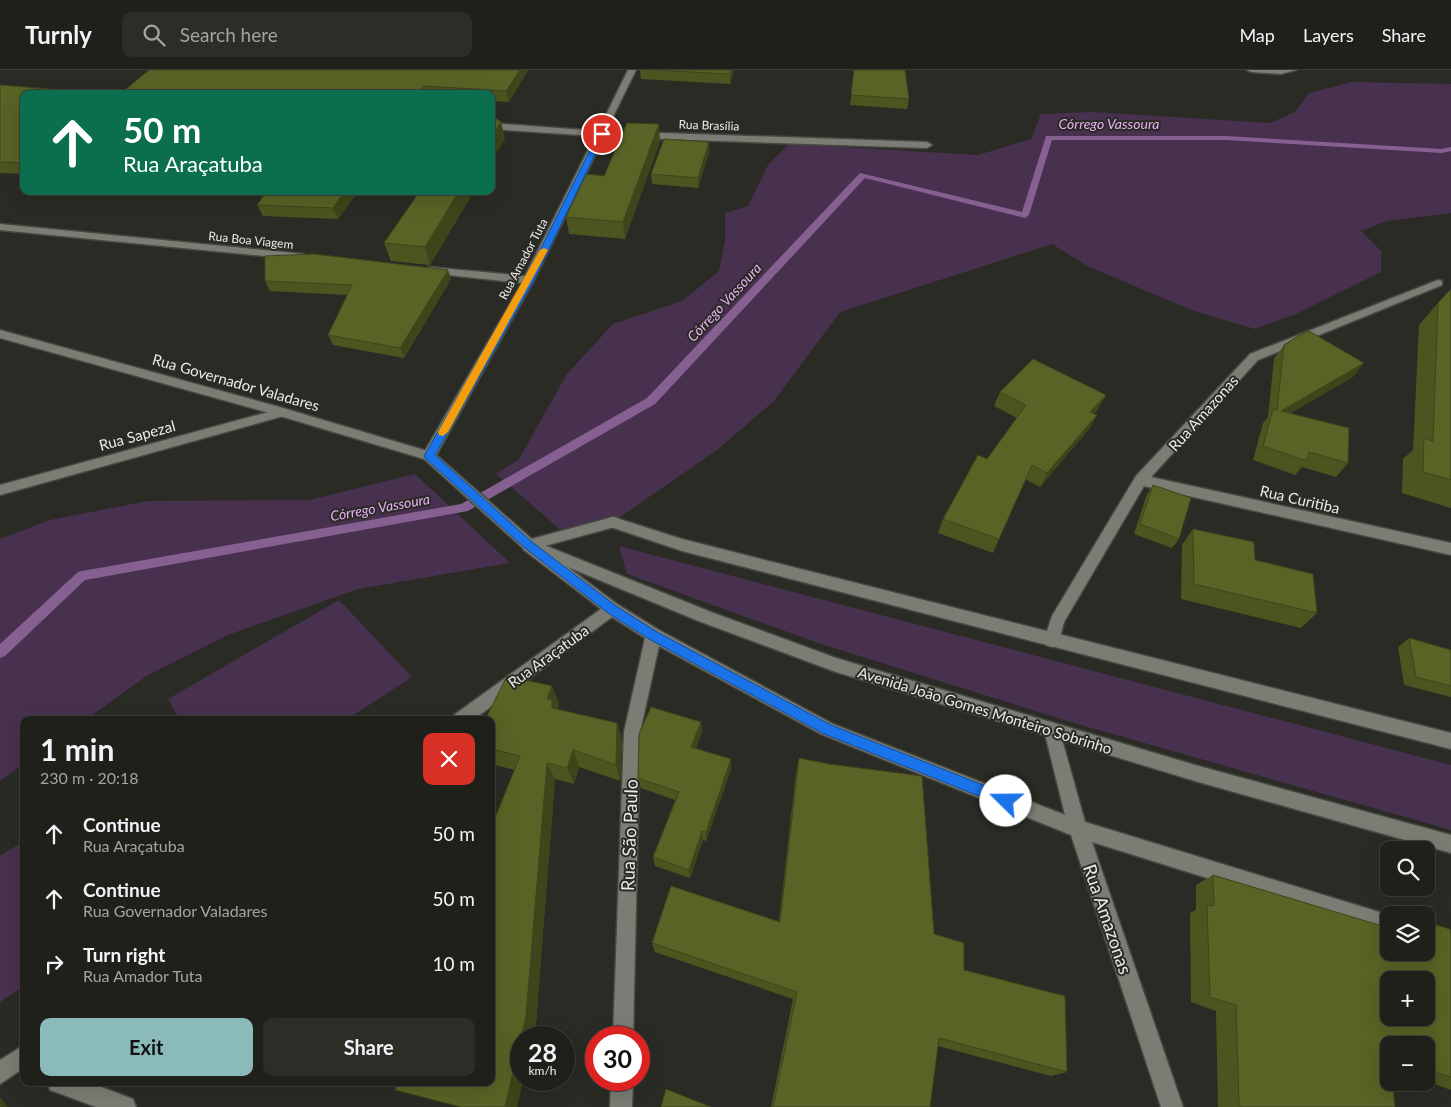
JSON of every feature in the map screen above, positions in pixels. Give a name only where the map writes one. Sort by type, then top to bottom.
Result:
[{"type":"street","name":"Rua Amador Tuta","points":[[429,456],[529,280],[632,70]]},
{"type":"street","points":[[1251,70],[1281,72],[1292,70]]},
{"type":"street","name":"Rua Brasília","points":[[495,126],[602,134],[927,145]]},
{"type":"street","name":"Rua Boa Viagem","points":[[0,228],[314,258]]},
{"type":"street","points":[[422,269],[529,280]]},
{"type":"street","name":"Rua Amazonas","points":[[1052,640],[1057,621],[1141,480],[1254,357],[1438,283]]},
{"type":"street","name":"Rua Governador Valadares","points":[[0,334],[283,412],[429,456],[528,545]]},
{"type":"street","name":"Rua Sapezal","points":[[0,490],[283,412]]},
{"type":"street","name":"Rua Curitiba","points":[[1141,480],[1451,549]]},
{"type":"street","points":[[528,545],[613,522],[682,545],[1451,741]]},
{"type":"street","points":[[528,545],[612,610],[653,636],[827,729],[1078,829],[1380,922]]},
{"type":"street","name":"Avenida João Gomes Monteiro Sobrinho","points":[[528,545],[706,617],[836,665],[1195,773],[1451,844]]},
{"type":"street","name":"Rua Araçatuba","points":[[466,716],[612,610]]},
{"type":"street","name":"Rua São Paulo","points":[[623,1026],[632,732],[653,636]]},
{"type":"street","name":"Rua Amazonas","points":[[1052,730],[1078,829],[1172,1107]]},
{"type":"street","points":[[69,1086],[125,1107]]},
{"type":"street","points":[[621,1107],[622,1091]]},
{"type":"shaded area","points":[[1352,82],[1451,84],[1451,213],[1387,221],[1361,231],[1381,251],[1381,272],[1296,314],[1255,329],[1194,311],[1087,266],[1052,244],[840,312],[774,401],[717,450],[613,522],[569,537],[496,474],[519,459],[567,374],[613,324],[682,301],[719,271],[725,241],[725,213],[748,206],[768,165],[789,144],[978,155],[1031,139],[1041,114],[1093,112],[1270,123],[1295,112],[1309,93]]},
{"type":"shaded area","points":[[415,474],[510,563],[358,589],[228,635],[148,675],[91,716],[20,716],[20,767],[0,781],[0,539],[50,520],[148,501],[309,500]]},
{"type":"shaded area","points":[[619,546],[1451,765],[1451,830],[1074,723],[818,643],[627,574]]},
{"type":"shaded area","points":[[339,600],[412,677],[352,716],[178,716],[168,699]]},
{"type":"shaded area","points":[[20,844],[20,989],[0,1002],[0,856]]},
{"type":"building","points":[[149,70],[520,70],[506,91],[424,86],[422,90],[125,90]]},
{"type":"building","points":[[653,70],[731,70],[730,74]]},
{"type":"building","points":[[854,70],[905,70],[909,99],[851,95]]},
{"type":"building","points":[[0,85],[63,90],[20,90],[20,163],[0,162]]},
{"type":"building","points":[[495,118],[501,122],[495,132]]},
{"type":"building","points":[[627,123],[659,124],[623,222],[566,217],[586,174],[604,176]]},
{"type":"building","points":[[664,139],[709,142],[698,178],[651,174]]},
{"type":"building","points":[[264,195],[342,195],[333,208],[257,205]]},
{"type":"building","points":[[417,195],[457,195],[425,247],[384,243]]},
{"type":"building","points":[[314,254],[448,270],[400,348],[328,335],[352,285],[265,281],[265,256]]},
{"type":"building","points":[[1451,289],[1451,480],[1423,472],[1424,438],[1433,441],[1438,303]]},
{"type":"building","points":[[1309,331],[1364,363],[1281,411],[1349,428],[1348,463],[1309,452],[1307,461],[1263,446],[1273,409],[1277,410],[1284,345]]},
{"type":"building","points":[[1033,359],[1106,395],[1090,412],[1097,415],[1047,473],[1032,465],[999,539],[943,519],[978,455],[987,459],[1026,405],[1000,392]]},
{"type":"building","points":[[1153,485],[1191,498],[1179,539],[1140,524]]},
{"type":"building","points":[[1193,529],[1254,542],[1255,560],[1313,574],[1317,613],[1194,584]]},
{"type":"building","points":[[1409,638],[1451,650],[1451,686],[1416,677]]},
{"type":"building","points":[[507,676],[552,686],[547,699],[552,700],[552,708],[617,723],[616,765],[573,750],[567,768],[547,763],[526,1016],[524,1026],[510,1026],[510,1085],[505,1107],[461,1107],[395,1090],[396,1086],[495,1086],[495,818],[520,756],[495,750],[495,716],[487,716]]},
{"type":"building","points":[[651,707],[701,722],[691,747],[731,759],[706,832],[702,831],[689,870],[653,857],[679,792],[638,778],[639,734]]},
{"type":"building","points":[[799,758],[829,764],[922,776],[934,934],[964,943],[964,970],[1065,996],[1067,1072],[939,1038],[930,1107],[773,1107],[797,992],[652,943],[671,886],[780,922]]},
{"type":"building","points":[[1213,875],[1380,925],[1380,961],[1435,961],[1435,925],[1450,929],[1451,1077],[1435,1072],[1435,1036],[1380,1036],[1380,1091],[1393,1091],[1395,1107],[1239,1106],[1236,1005],[1210,997],[1207,905],[1214,906]]},
{"type":"building","points":[[666,1089],[711,1107],[661,1107]]},
{"type":"waterway","name":"Córrego Vassoura","points":[[0,652],[82,576],[464,508],[651,401],[863,175],[1025,215],[1049,138],[1226,138],[1442,151],[1451,149]]},
{"type":"slow traffic","points":[[443,432],[544,250]]},
{"type":"route","points":[[602,134],[529,280],[429,456],[528,545],[612,610],[653,636],[827,729],[1006,801]]}]
